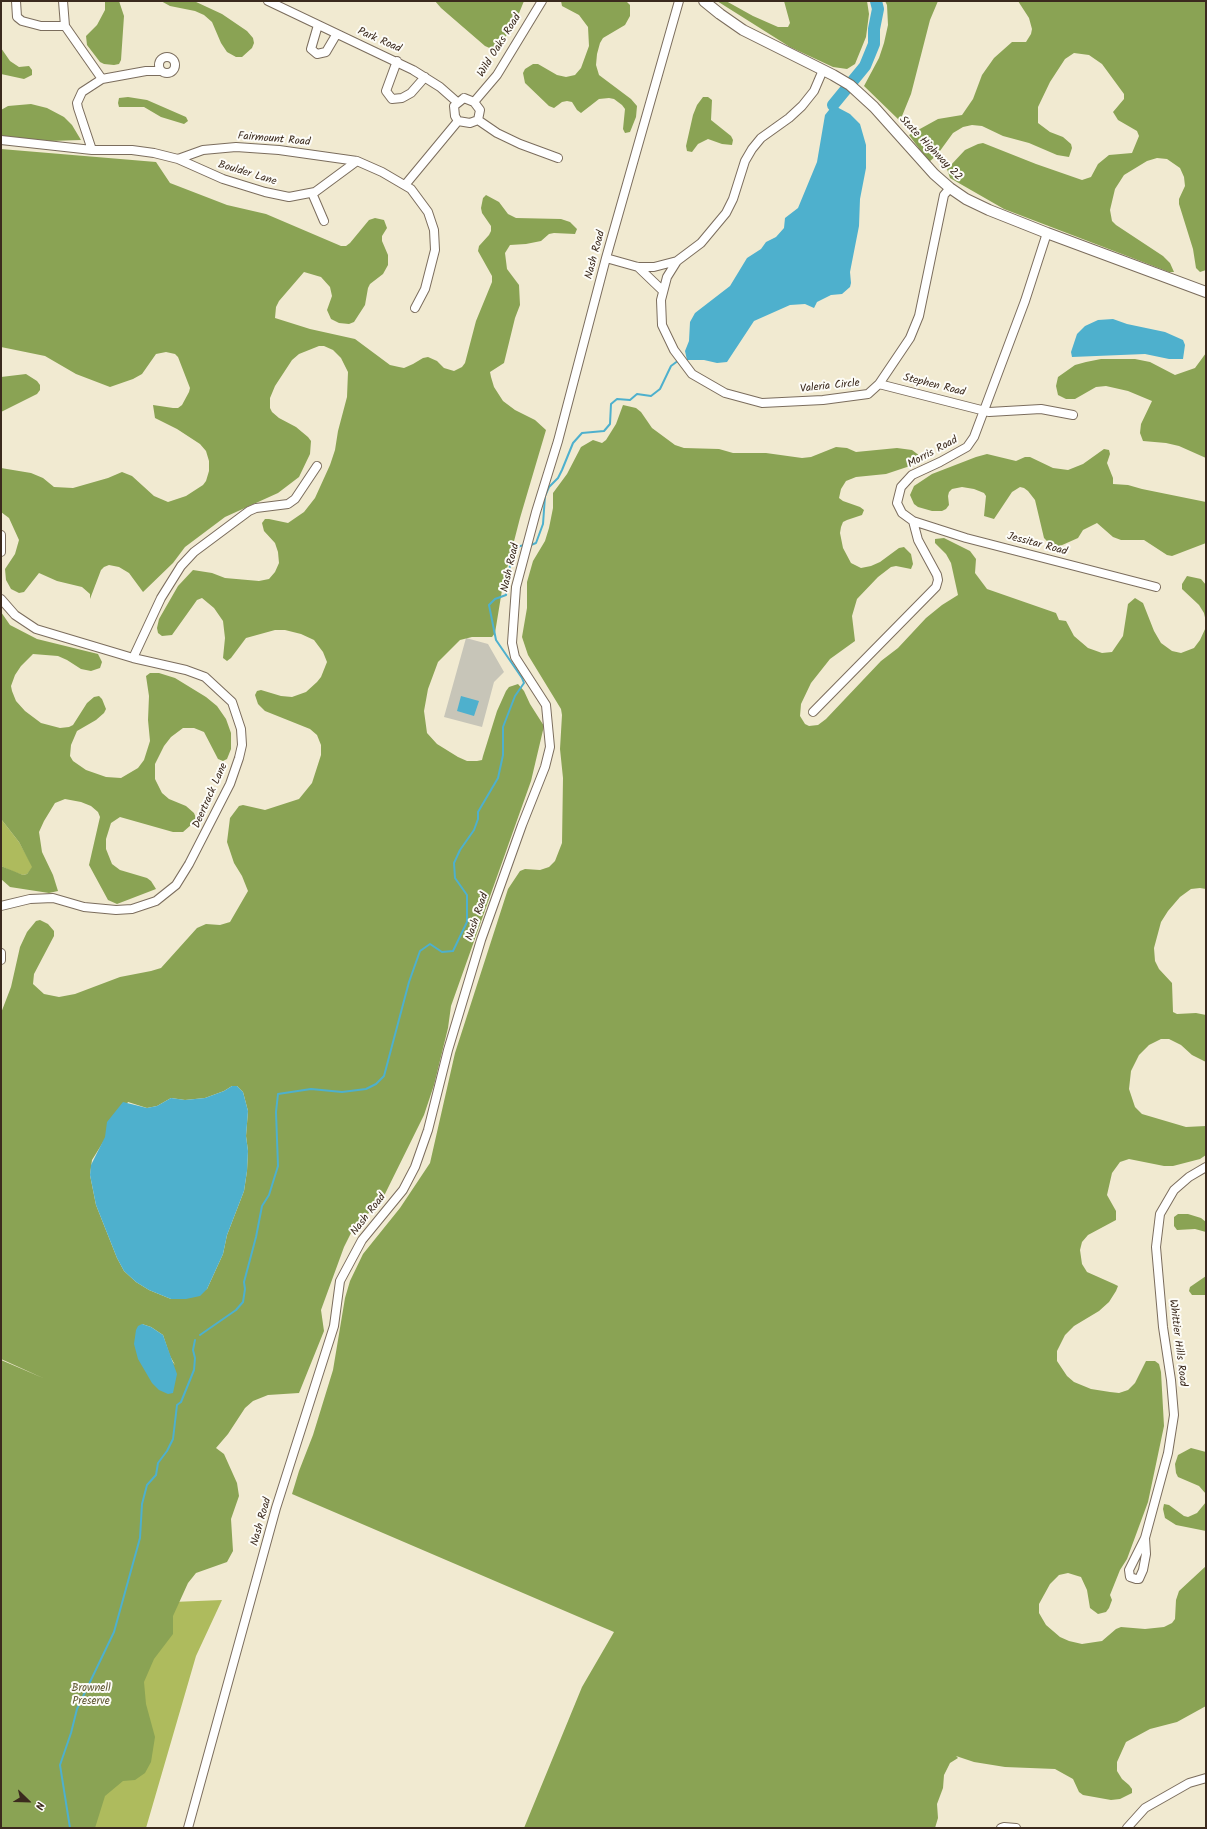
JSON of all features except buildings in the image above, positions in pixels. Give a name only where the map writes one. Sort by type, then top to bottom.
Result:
[{"type":"main road","name":"State Highway 22","points":[[704,1],[743,30],[842,80],[858,91],[934,174],[950,188],[976,205],[1206,292]]},
{"type":"street","points":[[16,1],[17,17],[22,21],[41,26],[65,26]]},
{"type":"street","points":[[63,1],[65,26],[102,79]]},
{"type":"street","name":"Park Road","points":[[268,1],[336,34],[397,61],[425,77],[457,102]]},
{"type":"street","name":"Wild Oaks Road","points":[[474,102],[497,75],[542,1]]},
{"type":"street","name":"Nash Road","points":[[188,1828],[276,1508],[334,1326],[340,1281],[362,1240],[403,1190],[415,1167],[428,1130],[448,1050],[481,940],[522,825],[545,767],[550,747],[546,705],[515,657],[512,643],[516,587],[536,512],[576,376],[606,258],[680,1]]},
{"type":"street","points":[[318,25],[311,49],[317,54],[326,52],[336,34]]},
{"type":"street","points":[[397,61],[386,91],[392,99],[402,98],[411,93],[425,77]]},
{"type":"street","name":"Valeria Circle","points":[[823,70],[814,91],[802,106],[789,118],[761,138],[752,149],[745,161],[733,199],[726,213],[701,243],[677,261],[667,277],[662,290],[662,325],[674,350],[685,367],[692,374],[724,393],[762,403],[823,400],[868,394],[879,384],[910,338],[919,316],[944,195],[950,188]]},
{"type":"street","points":[[92,150],[77,104],[82,92],[102,79],[160,71]]},
{"type":"street","points":[[458,121],[454,111],[454,106],[457,102],[464,98],[474,102],[480,110],[478,120]]},
{"type":"street","points":[[458,121],[470,124],[478,120]]},
{"type":"street","points":[[478,120],[503,136],[558,158]]},
{"type":"street","points":[[405,185],[458,121]]},
{"type":"street","points":[[1,140],[92,150],[132,150],[154,153],[178,159]]},
{"type":"street","name":"Fairmount Road","points":[[178,159],[203,150],[236,147],[279,150],[357,161],[405,185],[411,189],[428,212],[434,230],[435,250],[425,289],[415,308]]},
{"type":"street","name":"Boulder Lane","points":[[178,159],[223,180],[289,197],[312,193],[357,161]]},
{"type":"street","points":[[312,193],[324,221]]},
{"type":"street","name":"Morris Road","points":[[813,712],[936,587],[938,580],[937,575],[918,540],[913,521],[902,513],[898,502],[901,487],[912,475],[967,447],[974,437],[1025,301],[1047,233]]},
{"type":"street","name":"Valeria Circle","points":[[606,258],[638,266],[654,266],[677,261]]},
{"type":"street","points":[[638,266],[662,290]]},
{"type":"street","name":"Stephen Road","points":[[879,384],[989,412],[1042,409],[1073,415]]},
{"type":"street","points":[[133,658],[161,598],[181,566],[194,552],[249,511],[256,508],[288,504],[295,499],[317,466]]},
{"type":"street","name":"Jessitar Road","points":[[913,521],[966,538],[1156,587]]},
{"type":"street","points":[[1,535],[1,552]]},
{"type":"street","name":"Deertrack Lane","points":[[1,599],[15,615],[36,629],[133,658],[186,670],[205,677],[232,702],[241,729],[242,745],[230,784],[204,837],[176,885],[156,901],[132,909],[116,910],[84,906],[53,898],[30,899],[1,906]]},
{"type":"street","points":[[1,953],[1,960]]},
{"type":"street","name":"Whittier Hills Road","points":[[1145,1538],[1168,1453],[1174,1415],[1171,1380],[1163,1327],[1156,1247],[1160,1214],[1174,1190],[1189,1177],[1206,1167]]},
{"type":"street","points":[[1127,1828],[1145,1808],[1189,1783],[1206,1778]]},
{"type":"street","points":[[1001,1828],[1016,1828]]},
{"type":"shaded area","points":[[466,638],[488,644],[504,672],[494,682],[482,727],[444,717]]},
{"type":"green space","points":[[105,1],[119,1],[124,16],[121,60],[119,64],[114,65],[100,62],[87,45],[86,36],[97,25],[105,10]]},
{"type":"green space","points":[[161,1],[194,1],[222,14],[247,31],[253,38],[254,43],[252,48],[242,57],[236,57],[227,52],[221,43],[212,22],[204,15],[195,11],[170,6]]},
{"type":"green space","points":[[435,1],[524,1],[513,28],[494,50],[485,46]]},
{"type":"green space","points":[[561,1],[626,1],[630,5],[630,16],[625,25],[603,38],[600,43],[596,65],[599,75],[631,99],[637,106],[636,117],[630,132],[625,133],[623,129],[625,109],[614,99],[599,99],[581,113],[572,102],[562,102],[554,108],[549,106],[525,83],[523,73],[525,69],[533,64],[538,64],[557,75],[566,77],[575,75],[581,68],[589,46],[588,27],[579,15],[562,6]]},
{"type":"green space","points":[[717,1],[726,1],[753,16],[778,27],[788,27],[790,23],[784,1],[867,1],[869,14],[866,37],[855,64],[847,69],[833,67],[790,47]]},
{"type":"green space","points":[[885,1],[938,1],[930,20],[911,94],[900,121],[864,86],[879,58],[884,43],[888,25],[887,5]]},
{"type":"green space","points":[[1018,1],[1206,1],[1206,270],[1200,272],[1196,268],[1193,249],[1179,204],[1179,199],[1185,186],[1184,177],[1180,168],[1167,159],[1157,158],[1147,161],[1124,175],[1115,189],[1110,210],[1112,221],[1116,225],[1163,256],[1170,263],[1174,272],[1169,272],[1004,209],[950,178],[947,169],[965,150],[983,143],[1082,180],[1091,177],[1098,164],[1109,155],[1132,153],[1139,136],[1137,131],[1118,120],[1113,112],[1124,99],[1124,94],[1102,64],[1089,55],[1074,53],[1065,59],[1050,82],[1038,107],[1038,123],[1050,132],[1063,137],[1071,144],[1072,148],[1069,157],[1057,155],[1029,143],[1003,136],[982,126],[972,125],[963,127],[953,133],[937,155],[929,162],[909,135],[938,119],[962,115],[973,99],[982,75],[994,58],[1012,42],[1026,42],[1032,29],[1029,18]]},
{"type":"green space","points":[[1,48],[10,61],[19,67],[29,66],[32,70],[32,75],[24,79],[1,74]]},
{"type":"green space","points":[[128,97],[147,100],[186,117],[188,121],[184,124],[161,117],[144,107],[119,107],[119,98]]},
{"type":"green space","points":[[703,97],[708,97],[712,100],[711,120],[731,136],[733,140],[732,145],[722,144],[708,139],[698,144],[692,152],[687,151],[686,146],[693,115],[697,105]]},
{"type":"green space","points":[[31,104],[47,108],[64,117],[72,125],[81,140],[50,141],[1,136],[1,110],[8,106]]},
{"type":"green space","points":[[1,149],[156,162],[170,183],[227,205],[266,214],[341,246],[346,246],[350,243],[369,220],[375,218],[384,220],[387,228],[382,236],[382,241],[388,255],[388,265],[383,274],[370,284],[365,305],[354,322],[349,324],[339,323],[331,319],[327,310],[332,296],[330,287],[321,277],[304,272],[279,301],[276,307],[275,318],[310,329],[355,339],[390,365],[404,368],[428,357],[437,361],[444,368],[454,371],[462,367],[465,363],[476,321],[492,282],[492,276],[478,251],[479,246],[491,231],[491,226],[482,213],[481,208],[483,198],[486,195],[499,202],[508,214],[516,218],[561,219],[570,222],[577,229],[575,234],[554,233],[549,234],[541,241],[510,245],[505,253],[507,269],[519,285],[520,305],[515,318],[504,363],[490,372],[491,377],[494,387],[503,401],[515,410],[535,420],[546,430],[520,518],[503,584],[495,633],[492,637],[472,637],[460,640],[438,662],[428,689],[424,711],[427,733],[437,744],[467,761],[482,760],[497,711],[506,691],[509,687],[518,684],[524,691],[530,704],[544,726],[531,781],[451,1006],[448,1028],[434,1085],[424,1115],[383,1198],[352,1231],[344,1247],[321,1310],[324,1331],[299,1393],[268,1395],[253,1401],[245,1408],[228,1434],[216,1448],[224,1454],[237,1483],[239,1496],[231,1519],[233,1551],[227,1562],[196,1573],[188,1583],[173,1616],[173,1634],[154,1659],[144,1682],[146,1704],[155,1737],[151,1762],[145,1773],[135,1780],[123,1781],[105,1796],[95,1828],[1,1828],[1,1360],[43,1378],[1,1359],[1,1013],[11,987],[20,947],[27,932],[36,921],[40,920],[48,924],[54,931],[54,936],[34,974],[33,984],[44,994],[59,997],[75,994],[120,977],[161,968],[197,928],[206,924],[220,925],[230,922],[248,891],[242,876],[234,863],[227,842],[230,818],[239,806],[243,805],[265,810],[299,799],[312,783],[321,755],[321,745],[317,735],[310,729],[265,711],[258,704],[255,695],[257,691],[261,690],[281,696],[292,697],[306,692],[317,682],[321,677],[327,662],[323,652],[314,640],[301,634],[285,630],[275,630],[246,638],[227,661],[223,658],[225,638],[223,621],[214,608],[202,598],[197,600],[172,635],[162,636],[158,633],[157,628],[159,619],[178,586],[193,570],[212,573],[225,578],[259,581],[269,579],[275,572],[279,563],[278,552],[275,543],[264,531],[262,523],[265,519],[269,519],[288,523],[304,512],[315,498],[335,450],[338,431],[347,397],[348,372],[341,358],[333,350],[324,346],[319,346],[299,354],[292,360],[275,386],[270,398],[270,408],[272,412],[279,418],[296,427],[311,441],[310,454],[299,477],[278,493],[225,517],[185,547],[173,563],[143,592],[129,573],[119,567],[109,565],[101,570],[90,599],[90,594],[82,587],[57,581],[39,573],[24,592],[19,593],[11,589],[6,580],[5,569],[15,554],[19,540],[9,518],[1,512],[1,468],[31,473],[43,478],[54,487],[73,488],[108,478],[122,472],[132,476],[154,496],[168,502],[186,496],[203,485],[206,481],[209,471],[209,461],[206,451],[200,444],[177,429],[155,418],[153,405],[178,408],[182,405],[190,388],[178,357],[175,354],[166,352],[156,354],[142,374],[133,379],[110,387],[76,374],[45,356],[1,347]],"holes":[[[232,1086],[237,1086],[243,1092],[248,1111],[246,1136],[248,1151],[244,1191],[227,1235],[223,1254],[207,1289],[171,1299],[149,1290],[136,1282],[124,1271],[117,1258],[96,1205],[90,1175],[92,1160],[128,1102],[147,1108],[157,1106],[171,1098],[185,1100],[205,1098],[224,1091]],[[142,1324],[151,1327],[163,1335],[170,1356],[175,1365]]]},
{"type":"green space","points":[[1206,353],[1206,458],[1179,446],[1143,441],[1140,433],[1141,424],[1152,401],[1128,391],[1106,386],[1096,387],[1075,399],[1066,399],[1058,395],[1056,386],[1058,377],[1075,365],[1101,359],[1135,359],[1150,362],[1175,375],[1195,368]]},
{"type":"green space","points":[[26,374],[37,381],[40,385],[40,390],[37,394],[1,412],[1,377]]},
{"type":"green space","points":[[623,405],[636,408],[641,412],[652,428],[675,445],[684,448],[719,449],[733,453],[766,453],[802,458],[811,457],[836,447],[847,448],[856,452],[897,448],[912,450],[920,456],[921,462],[886,474],[856,477],[846,481],[841,489],[839,498],[864,510],[862,515],[843,522],[841,527],[840,533],[843,548],[851,563],[861,568],[871,566],[880,562],[899,548],[904,547],[911,554],[913,564],[911,569],[896,566],[891,567],[878,577],[857,599],[852,616],[855,641],[830,659],[811,683],[801,704],[800,716],[805,724],[809,726],[818,725],[826,719],[881,661],[898,648],[926,618],[942,605],[958,595],[951,563],[946,554],[935,543],[935,539],[944,538],[970,551],[976,559],[975,573],[987,589],[1056,613],[1059,620],[1066,621],[1074,636],[1088,648],[1102,653],[1112,652],[1123,636],[1128,604],[1135,598],[1143,603],[1154,631],[1161,643],[1172,651],[1181,653],[1194,648],[1200,640],[1206,627],[1206,889],[1191,889],[1180,897],[1161,922],[1154,948],[1155,961],[1159,969],[1172,983],[1173,1012],[1177,1014],[1196,1013],[1206,1015],[1206,1062],[1192,1055],[1181,1045],[1169,1039],[1161,1039],[1149,1045],[1139,1055],[1131,1071],[1129,1089],[1135,1107],[1142,1114],[1186,1127],[1206,1126],[1206,1155],[1200,1159],[1173,1166],[1164,1166],[1129,1159],[1120,1162],[1112,1173],[1107,1195],[1116,1211],[1116,1220],[1088,1235],[1082,1242],[1080,1250],[1082,1264],[1087,1272],[1118,1286],[1109,1302],[1099,1311],[1074,1326],[1065,1335],[1057,1351],[1057,1361],[1067,1376],[1074,1382],[1091,1389],[1119,1393],[1128,1390],[1135,1383],[1146,1361],[1155,1361],[1159,1364],[1161,1372],[1164,1426],[1148,1502],[1127,1559],[1120,1570],[1110,1595],[1112,1600],[1109,1608],[1106,1612],[1098,1614],[1090,1608],[1087,1590],[1081,1577],[1068,1573],[1059,1575],[1050,1584],[1039,1604],[1039,1613],[1046,1625],[1060,1637],[1082,1644],[1102,1641],[1116,1629],[1121,1627],[1145,1629],[1164,1627],[1172,1623],[1175,1619],[1176,1600],[1179,1591],[1206,1566],[1206,1706],[1177,1722],[1150,1729],[1126,1742],[1117,1762],[1117,1771],[1122,1779],[1132,1789],[1132,1793],[1120,1799],[1111,1800],[1083,1795],[1079,1792],[1073,1779],[1055,1769],[1005,1767],[974,1762],[956,1756],[958,1758],[950,1763],[944,1775],[943,1788],[937,1804],[938,1818],[935,1828],[524,1828],[582,1687],[614,1632],[292,1494],[313,1435],[333,1370],[345,1298],[350,1281],[363,1254],[400,1208],[430,1163],[455,1053],[508,889],[520,871],[525,869],[540,870],[549,867],[555,861],[562,843],[563,778],[560,749],[562,715],[561,709],[528,655],[522,637],[527,608],[527,582],[533,561],[545,541],[549,528],[553,508],[553,493],[567,474],[581,447],[593,440],[602,443],[606,440],[616,424]]},
{"type":"green space","points":[[1104,449],[1109,450],[1110,454],[1107,463],[1113,478],[1113,484],[1128,485],[1206,502],[1206,543],[1172,556],[1167,555],[1144,540],[1121,540],[1113,537],[1097,523],[1083,530],[1078,538],[1060,546],[1051,545],[1044,538],[1035,500],[1024,488],[1020,487],[1012,492],[994,519],[984,516],[986,496],[984,493],[974,489],[962,487],[952,489],[948,496],[949,505],[942,511],[932,511],[918,507],[914,504],[910,495],[914,486],[932,474],[987,454],[1016,461],[1025,457],[1030,457],[1053,468],[1068,470],[1083,464]]},
{"type":"green space","points":[[1187,576],[1201,579],[1206,585],[1206,622],[1204,613],[1199,605],[1182,589],[1182,584]]},
{"type":"green space","points":[[1,612],[10,625],[37,639],[98,654],[102,662],[100,668],[91,671],[81,669],[58,656],[33,654],[21,666],[15,675],[11,686],[16,701],[25,711],[41,723],[60,728],[73,725],[87,703],[94,697],[99,696],[102,699],[106,709],[104,713],[96,720],[77,731],[71,745],[70,756],[73,761],[86,770],[106,777],[121,778],[138,768],[144,760],[150,741],[148,720],[149,696],[146,676],[150,673],[159,673],[175,678],[206,697],[217,706],[226,719],[231,733],[231,749],[227,759],[223,761],[218,759],[204,732],[194,728],[183,728],[171,737],[164,746],[155,764],[155,779],[162,793],[169,799],[186,806],[194,813],[196,818],[191,825],[183,832],[173,832],[120,817],[111,823],[106,839],[106,849],[112,864],[120,870],[147,878],[156,889],[117,904],[108,900],[89,865],[100,817],[98,812],[91,806],[81,802],[65,799],[55,803],[39,832],[42,852],[53,875],[58,891],[49,893],[10,887],[1,879],[1,866],[23,875],[27,874],[32,867],[19,842],[1,819]]},
{"type":"green space","points":[[1,819],[19,842],[33,867],[27,874],[23,875],[1,866]]},
{"type":"green space","points":[[1178,1214],[1188,1214],[1201,1218],[1206,1222],[1206,1232],[1195,1229],[1177,1230],[1174,1226],[1174,1217]]},
{"type":"green space","points":[[1206,1276],[1206,1295],[1192,1295],[1189,1291],[1190,1287]]},
{"type":"green space","points":[[1191,1448],[1206,1452],[1206,1494],[1199,1486],[1178,1477],[1176,1473],[1175,1464],[1178,1455]]},
{"type":"green space","points":[[1206,1502],[1206,1531],[1176,1525],[1165,1518],[1163,1509],[1164,1504],[1169,1505],[1184,1516],[1188,1517],[1197,1513]]},
{"type":"green space","name":"Brownell Preserve","points":[[222,1600],[196,1656],[146,1828],[1,1828],[1,1609]]},
{"type":"water","points":[[833,105],[850,114],[860,124],[866,145],[866,168],[860,199],[859,226],[850,272],[850,287],[842,294],[831,295],[817,302],[814,308],[805,304],[790,305],[754,321],[727,362],[717,363],[704,360],[687,360],[685,351],[689,341],[690,322],[695,313],[730,286],[747,258],[761,249],[766,242],[776,237],[784,228],[785,218],[798,208],[817,162],[825,115]]},
{"type":"water","points":[[1113,319],[1127,324],[1165,332],[1183,340],[1185,345],[1183,359],[1169,359],[1145,354],[1072,357],[1071,352],[1077,334],[1085,326],[1098,320]]},
{"type":"water","points":[[461,696],[479,701],[474,716],[457,711]]},
{"type":"water","points":[[232,1086],[237,1086],[243,1092],[248,1111],[246,1136],[248,1151],[247,1171],[244,1191],[227,1235],[223,1254],[207,1289],[200,1296],[186,1299],[171,1299],[149,1290],[136,1282],[124,1271],[117,1258],[96,1205],[90,1175],[91,1165],[105,1137],[107,1122],[123,1102],[147,1108],[157,1106],[171,1098],[185,1100],[205,1098],[224,1091]]},
{"type":"water","points":[[142,1324],[151,1327],[163,1335],[177,1374],[173,1393],[168,1394],[159,1390],[152,1383],[138,1359],[134,1344],[136,1330],[138,1326]]},
{"type":"waterway","points":[[833,105],[865,66],[874,44],[874,29],[878,9],[876,1]]},
{"type":"waterway","points":[[531,545],[536,543],[543,524],[545,496],[549,487],[558,478],[573,443],[582,433],[604,431],[610,424],[611,404],[617,399],[630,400],[637,394],[651,396],[660,389],[671,366],[679,360]]},
{"type":"waterway","points":[[200,1335],[236,1310],[243,1302],[245,1289],[244,1282],[256,1237],[262,1206],[269,1195],[278,1166],[276,1112],[278,1094],[311,1089],[342,1092],[366,1089],[376,1084],[384,1076],[409,982],[420,951],[430,944],[442,952],[453,951],[467,922],[467,895],[455,878],[454,863],[460,850],[474,830],[478,819],[478,812],[498,778],[503,755],[503,727],[515,696],[524,683],[496,640],[489,605],[495,599],[506,595],[510,565],[517,547],[524,545]]},
{"type":"waterway","points":[[70,1828],[60,1765],[71,1733],[77,1709],[114,1632],[140,1538],[142,1504],[147,1485],[156,1475],[158,1463],[167,1451],[173,1439],[177,1405],[181,1402],[194,1370],[195,1358],[193,1350],[195,1340]]}]
